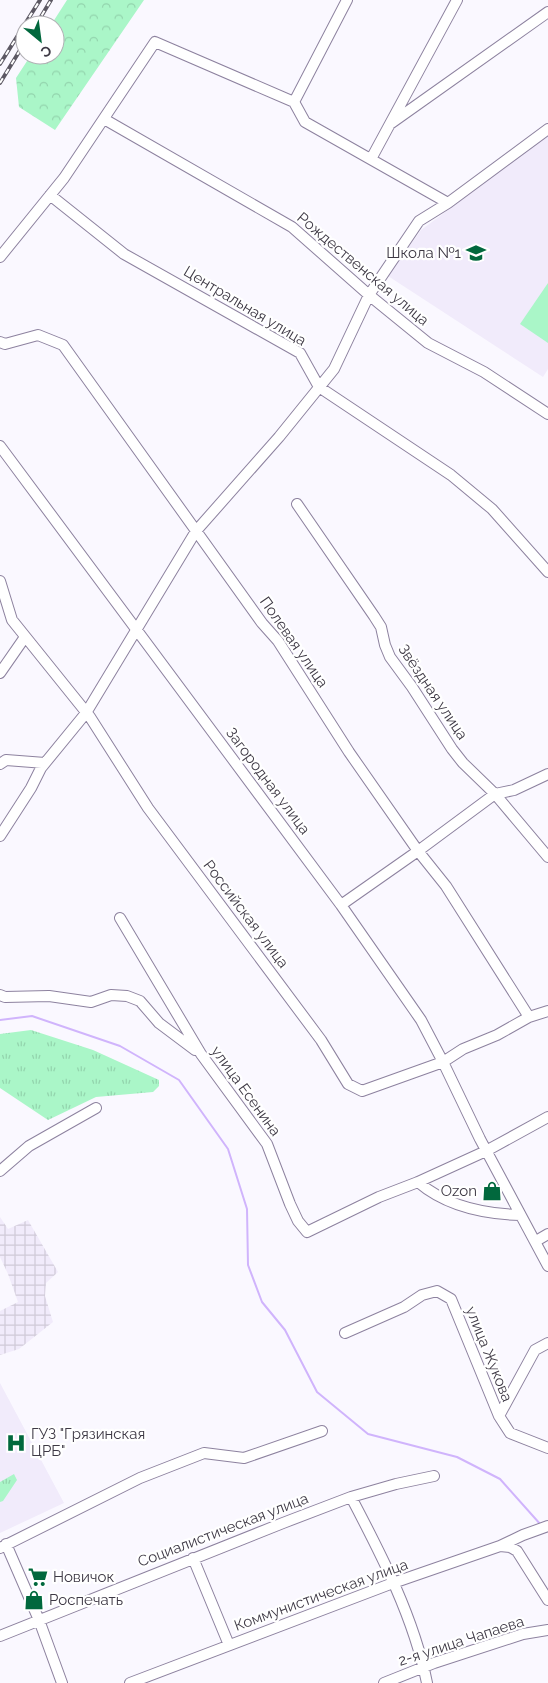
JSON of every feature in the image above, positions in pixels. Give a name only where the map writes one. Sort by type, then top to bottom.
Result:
[{"type":"street","points":[[294,102],[347,0]]},
{"type":"street","points":[[371,159],[457,0]]},
{"type":"street","points":[[390,124],[548,12]]},
{"type":"street","points":[[0,257],[64,178],[155,42],[294,102],[305,122],[448,203]]},
{"type":"street","name":"Рождественская улица","points":[[104,119],[292,227],[369,295],[428,343],[484,372],[548,414]]},
{"type":"street","points":[[0,836],[45,763],[86,713],[196,531],[279,437],[334,369],[369,295],[419,221],[448,203],[548,129]]},
{"type":"street","name":"Центральная улица","points":[[50,195],[124,254],[300,353],[319,387],[451,475],[492,508],[548,572]]},
{"type":"street","name":"Полевая улица","points":[[0,342],[6,344],[38,335],[63,345],[262,623],[278,641],[349,752],[418,851],[446,886],[529,1017]]},
{"type":"street","name":"Загородная улица","points":[[0,446],[341,905],[421,1020],[486,1150]]},
{"type":"street","name":"Звёздная улица","points":[[296,504],[381,627],[390,657],[442,734],[464,763],[495,794],[548,857]]},
{"type":"street","name":"Российская улица","points":[[0,581],[12,620],[86,713],[148,808],[315,1032],[348,1084],[362,1092],[443,1062],[463,1049],[498,1035],[529,1017],[548,1011]]},
{"type":"street","points":[[0,673],[25,637]]},
{"type":"street","points":[[0,764],[6,760],[45,763]]},
{"type":"street","points":[[341,905],[495,794],[514,790],[548,774]]},
{"type":"street","name":"улица Есенина","points":[[120,918],[201,1054],[267,1144],[290,1204],[298,1221],[307,1232],[379,1197],[418,1182],[486,1150],[548,1117]]},
{"type":"street","points":[[0,995],[5,997],[49,996],[91,1002],[111,996],[127,996],[140,1001],[159,1023],[201,1054]]},
{"type":"street","points":[[0,1171],[29,1146],[96,1108]]},
{"type":"street","points":[[486,1150],[548,1266]]},
{"type":"street","points":[[418,1182],[432,1194],[461,1206],[503,1215],[520,1215]]},
{"type":"street","points":[[536,1241],[548,1234]]},
{"type":"street","name":"улица Жукова","points":[[345,1333],[404,1307],[422,1295],[437,1291],[451,1299],[499,1416],[510,1433],[548,1448]]},
{"type":"street","points":[[499,1416],[535,1350],[548,1343]]},
{"type":"street","points":[[62,1683],[38,1620],[3,1546],[140,1478],[204,1452],[244,1458],[322,1431]]},
{"type":"street","name":"Социалистическая улица","points":[[0,1636],[351,1497],[396,1484],[434,1476]]},
{"type":"street","points":[[351,1497],[374,1540],[414,1634],[427,1683]]},
{"type":"street","name":"Коммунистическая улица","points":[[130,1683],[393,1584],[500,1546],[548,1526]]},
{"type":"street","points":[[500,1546],[517,1551],[548,1600]]},
{"type":"street","points":[[193,1558],[229,1646]]},
{"type":"street","name":"2-я улица Чапаева","points":[[384,1683],[424,1667],[523,1634],[548,1630]]},
{"type":"shaded area","name":"Школа №1","points":[[548,136],[548,369],[543,377],[388,276],[421,230]]},
{"type":"shaded area","points":[[0,1217],[8,1229],[28,1220],[58,1272],[46,1283],[45,1296],[53,1322],[19,1349],[0,1355],[0,1311],[18,1302],[0,1257]]},
{"type":"shaded area","name":"ГУЗ \"Грязинская ЦРБ\"","points":[[0,1383],[64,1503],[0,1533]]},
{"type":"green space","points":[[67,0],[144,0],[55,130],[19,107],[16,78],[24,65],[65,65],[65,15],[57,15]]},
{"type":"green space","points":[[548,283],[548,343],[520,324]]},
{"type":"green space","points":[[31,1030],[93,1050],[159,1080],[159,1086],[153,1092],[96,1097],[48,1120],[0,1088],[0,1034]]},
{"type":"green space","points":[[14,1474],[17,1480],[3,1501],[0,1502],[0,1482]]},
{"type":"waterway","points":[[0,1020],[32,1016],[120,1046],[179,1080],[228,1149],[247,1209],[248,1265],[262,1302],[285,1330],[317,1392],[368,1434],[457,1457],[500,1479],[541,1525]]},
{"type":"railway","points":[[0,64],[40,0]]},
{"type":"railway","points":[[42,15],[51,0]]},
{"type":"railway","points":[[0,83],[15,58]]},
{"type":"place","name":"Школа №1","points":[[476,253]]},
{"type":"place","name":"Ozon","points":[[492,1191]]},
{"type":"place","name":"ГУЗ \"Грязинская ЦРБ\"","points":[[16,1443]]},
{"type":"place","name":"Новичок","points":[[38,1577]]},
{"type":"place","name":"Роспечать","points":[[34,1600]]}]
